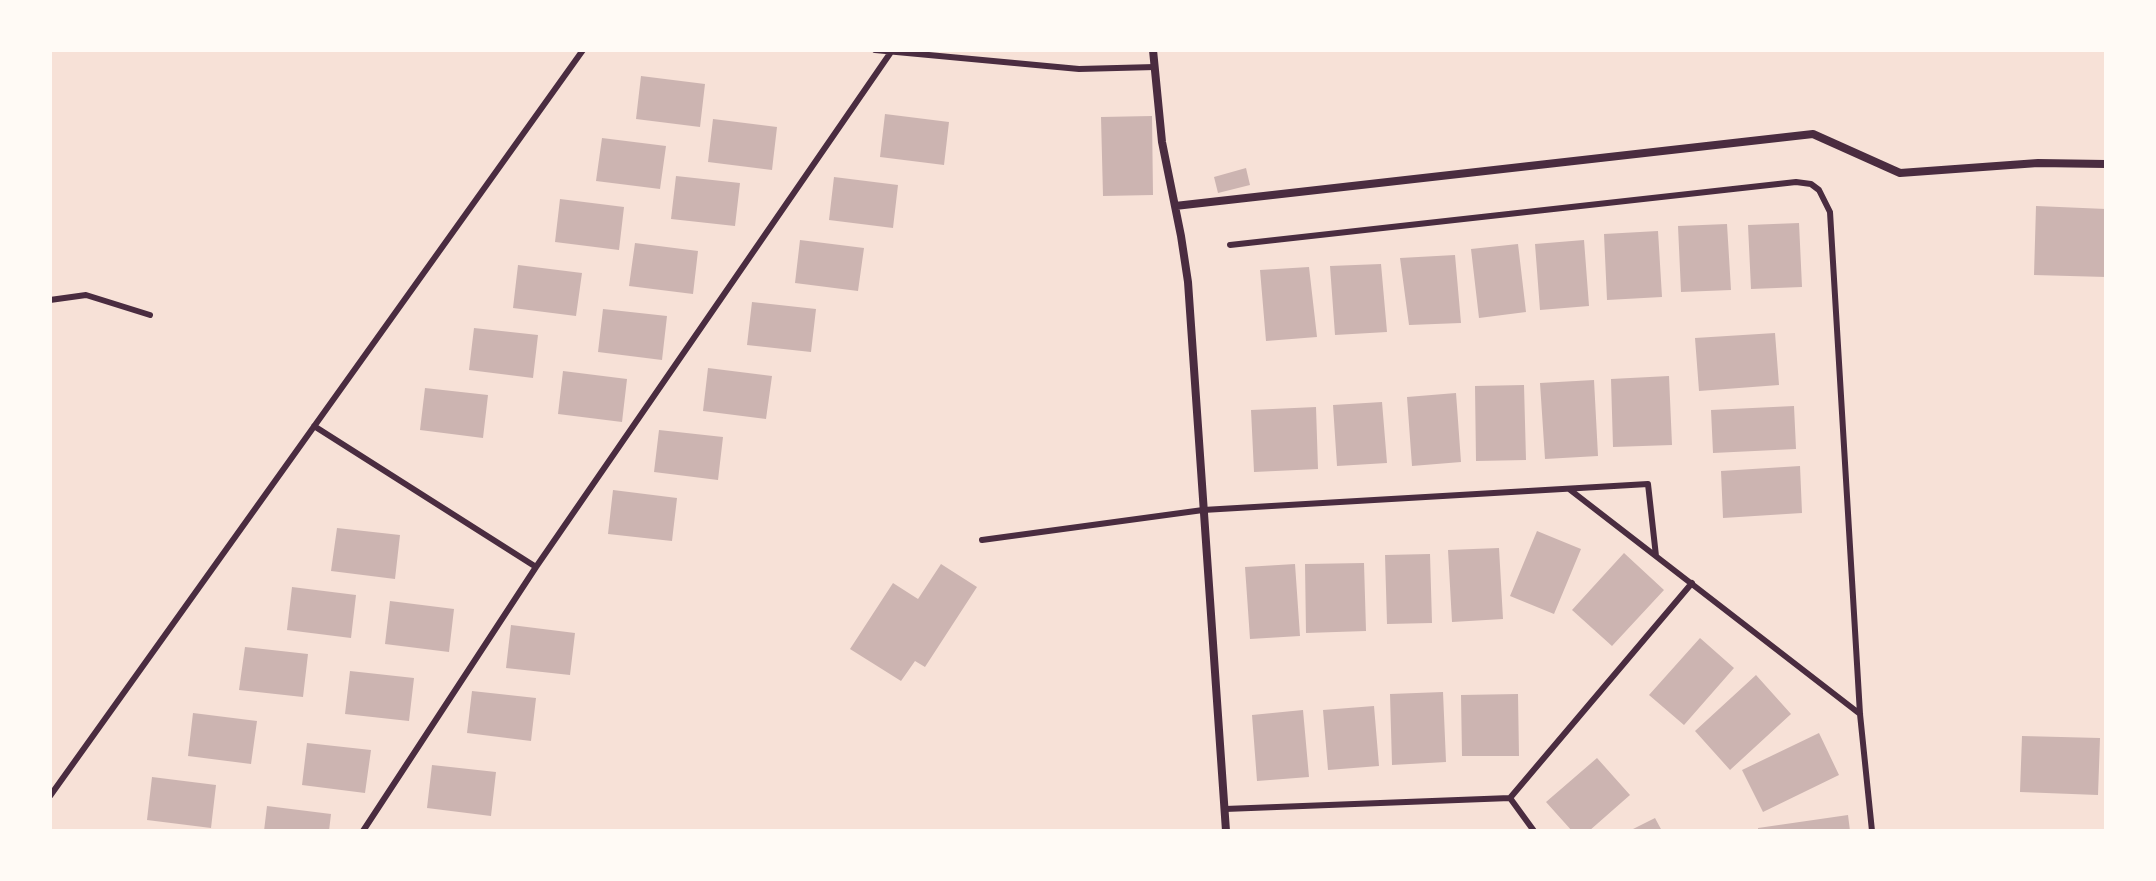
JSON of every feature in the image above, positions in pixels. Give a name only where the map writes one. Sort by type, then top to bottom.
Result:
[{"type":"street","points":[[1153,50],[1162,142],[1188,282],[1226,831]]},
{"type":"street","points":[[1175,206],[1813,134],[1900,173],[2038,163],[2106,164]]},
{"type":"lane","points":[[50,796],[583,50]]},
{"type":"lane","points":[[875,50],[1079,69],[1155,67]]},
{"type":"lane","points":[[363,831],[536,567],[891,52]]},
{"type":"lane","points":[[1230,245],[1796,182],[1811,184],[1819,190],[1830,212],[1860,714],[1872,831]]},
{"type":"lane","points":[[50,300],[86,295],[150,315]]},
{"type":"lane","points":[[314,426],[536,567]]},
{"type":"lane","points":[[982,540],[1203,510],[1648,484],[1656,556]]},
{"type":"lane","points":[[1568,488],[1860,714]]},
{"type":"lane","points":[[1225,809],[1510,798],[1692,583]]},
{"type":"lane","points":[[1510,798],[1534,831]]},
{"type":"building","points":[[641,76],[705,84],[700,127],[636,119]]},
{"type":"building","points":[[885,114],[949,122],[944,165],[880,157]]},
{"type":"building","points":[[1152,116],[1153,195],[1103,196],[1101,117]]},
{"type":"building","points":[[713,119],[777,127],[772,170],[708,162]]},
{"type":"building","points":[[602,138],[666,146],[660,189],[596,181]]},
{"type":"building","points":[[1246,168],[1250,185],[1218,193],[1214,177]]},
{"type":"building","points":[[676,176],[740,183],[735,226],[671,219]]},
{"type":"building","points":[[834,177],[898,185],[893,228],[829,220]]},
{"type":"building","points":[[560,199],[624,207],[619,250],[555,242]]},
{"type":"building","points":[[2036,206],[2106,209],[2106,277],[2034,275]]},
{"type":"building","points":[[1799,223],[1802,287],[1751,289],[1748,225]]},
{"type":"building","points":[[1727,224],[1731,290],[1681,292],[1678,226]]},
{"type":"building","points":[[1658,231],[1662,297],[1607,300],[1604,234]]},
{"type":"building","points":[[800,240],[864,248],[858,291],[795,283]]},
{"type":"building","points":[[1584,240],[1589,306],[1540,310],[1535,244]]},
{"type":"building","points":[[635,243],[698,251],[693,294],[629,286]]},
{"type":"building","points":[[1518,244],[1526,312],[1479,318],[1471,249]]},
{"type":"building","points":[[1455,255],[1461,323],[1409,325],[1400,258]]},
{"type":"building","points":[[1381,264],[1387,332],[1335,335],[1330,266]]},
{"type":"building","points":[[518,265],[582,273],[576,316],[513,308]]},
{"type":"building","points":[[1309,267],[1317,337],[1266,341],[1260,270]]},
{"type":"building","points":[[752,302],[816,309],[811,352],[747,345]]},
{"type":"building","points":[[603,309],[667,316],[662,360],[598,352]]},
{"type":"building","points":[[474,328],[538,335],[533,378],[469,370]]},
{"type":"building","points":[[1775,333],[1779,385],[1699,391],[1695,338]]},
{"type":"building","points":[[708,368],[772,376],[766,419],[703,411]]},
{"type":"building","points":[[563,371],[627,379],[622,422],[558,414]]},
{"type":"building","points":[[1669,376],[1672,445],[1613,447],[1611,379]]},
{"type":"building","points":[[1594,380],[1598,456],[1545,459],[1540,383]]},
{"type":"building","points":[[1524,385],[1526,460],[1476,461],[1475,386]]},
{"type":"building","points":[[425,388],[488,395],[483,438],[420,430]]},
{"type":"building","points":[[1456,393],[1461,462],[1412,466],[1407,397]]},
{"type":"building","points":[[1382,402],[1387,463],[1337,466],[1333,405]]},
{"type":"building","points":[[1794,406],[1796,449],[1713,453],[1711,410]]},
{"type":"building","points":[[1316,407],[1318,469],[1254,472],[1251,410]]},
{"type":"building","points":[[659,430],[723,437],[718,480],[654,472]]},
{"type":"building","points":[[1800,466],[1802,513],[1723,518],[1721,471]]},
{"type":"building","points":[[613,490],[677,498],[672,541],[608,534]]},
{"type":"building","points":[[337,528],[400,535],[395,579],[331,571]]},
{"type":"building","points":[[1537,531],[1581,549],[1554,614],[1510,596]]},
{"type":"building","points":[[1499,548],[1503,619],[1452,622],[1448,550]]},
{"type":"building","points":[[1624,553],[1664,590],[1612,646],[1572,610]]},
{"type":"building","points":[[1430,554],[1432,623],[1387,624],[1385,555]]},
{"type":"building","points":[[1364,563],[1366,631],[1306,633],[1305,564]]},
{"type":"building","points":[[941,564],[977,587],[925,667],[915,661],[901,681],[850,649],[893,583],[918,599]]},
{"type":"building","points":[[1295,564],[1300,636],[1250,639],[1245,567]]},
{"type":"building","points":[[292,587],[356,595],[351,638],[287,630]]},
{"type":"building","points":[[390,601],[454,609],[449,652],[385,644]]},
{"type":"building","points":[[511,625],[575,633],[570,675],[506,668]]},
{"type":"building","points":[[1700,638],[1734,668],[1684,725],[1649,695]]},
{"type":"building","points":[[245,647],[308,654],[303,697],[239,690]]},
{"type":"building","points":[[350,671],[414,678],[409,721],[345,714]]},
{"type":"building","points":[[1756,675],[1791,714],[1730,770],[1695,731]]},
{"type":"building","points":[[472,691],[536,698],[531,741],[467,733]]},
{"type":"building","points":[[1443,692],[1446,762],[1392,765],[1390,694]]},
{"type":"building","points":[[1518,694],[1519,756],[1462,756],[1461,695]]},
{"type":"building","points":[[1374,706],[1379,766],[1328,770],[1323,710]]},
{"type":"building","points":[[1303,710],[1309,777],[1257,781],[1252,715]]},
{"type":"building","points":[[193,713],[257,721],[251,764],[188,756]]},
{"type":"building","points":[[1819,733],[1839,775],[1763,812],[1742,770]]},
{"type":"building","points":[[2022,736],[2100,738],[2098,795],[2020,792]]},
{"type":"building","points":[[307,743],[371,750],[365,793],[302,785]]},
{"type":"building","points":[[1597,758],[1630,795],[1589,831],[1572,831],[1546,802]]},
{"type":"building","points":[[432,765],[496,772],[491,816],[427,808]]},
{"type":"building","points":[[152,777],[216,785],[211,828],[147,820]]},
{"type":"building","points":[[267,806],[331,814],[329,831],[264,831]]},
{"type":"building","points":[[1848,815],[1850,831],[1758,831],[1758,828]]},
{"type":"building","points":[[1655,818],[1662,831],[1629,831]]}]
